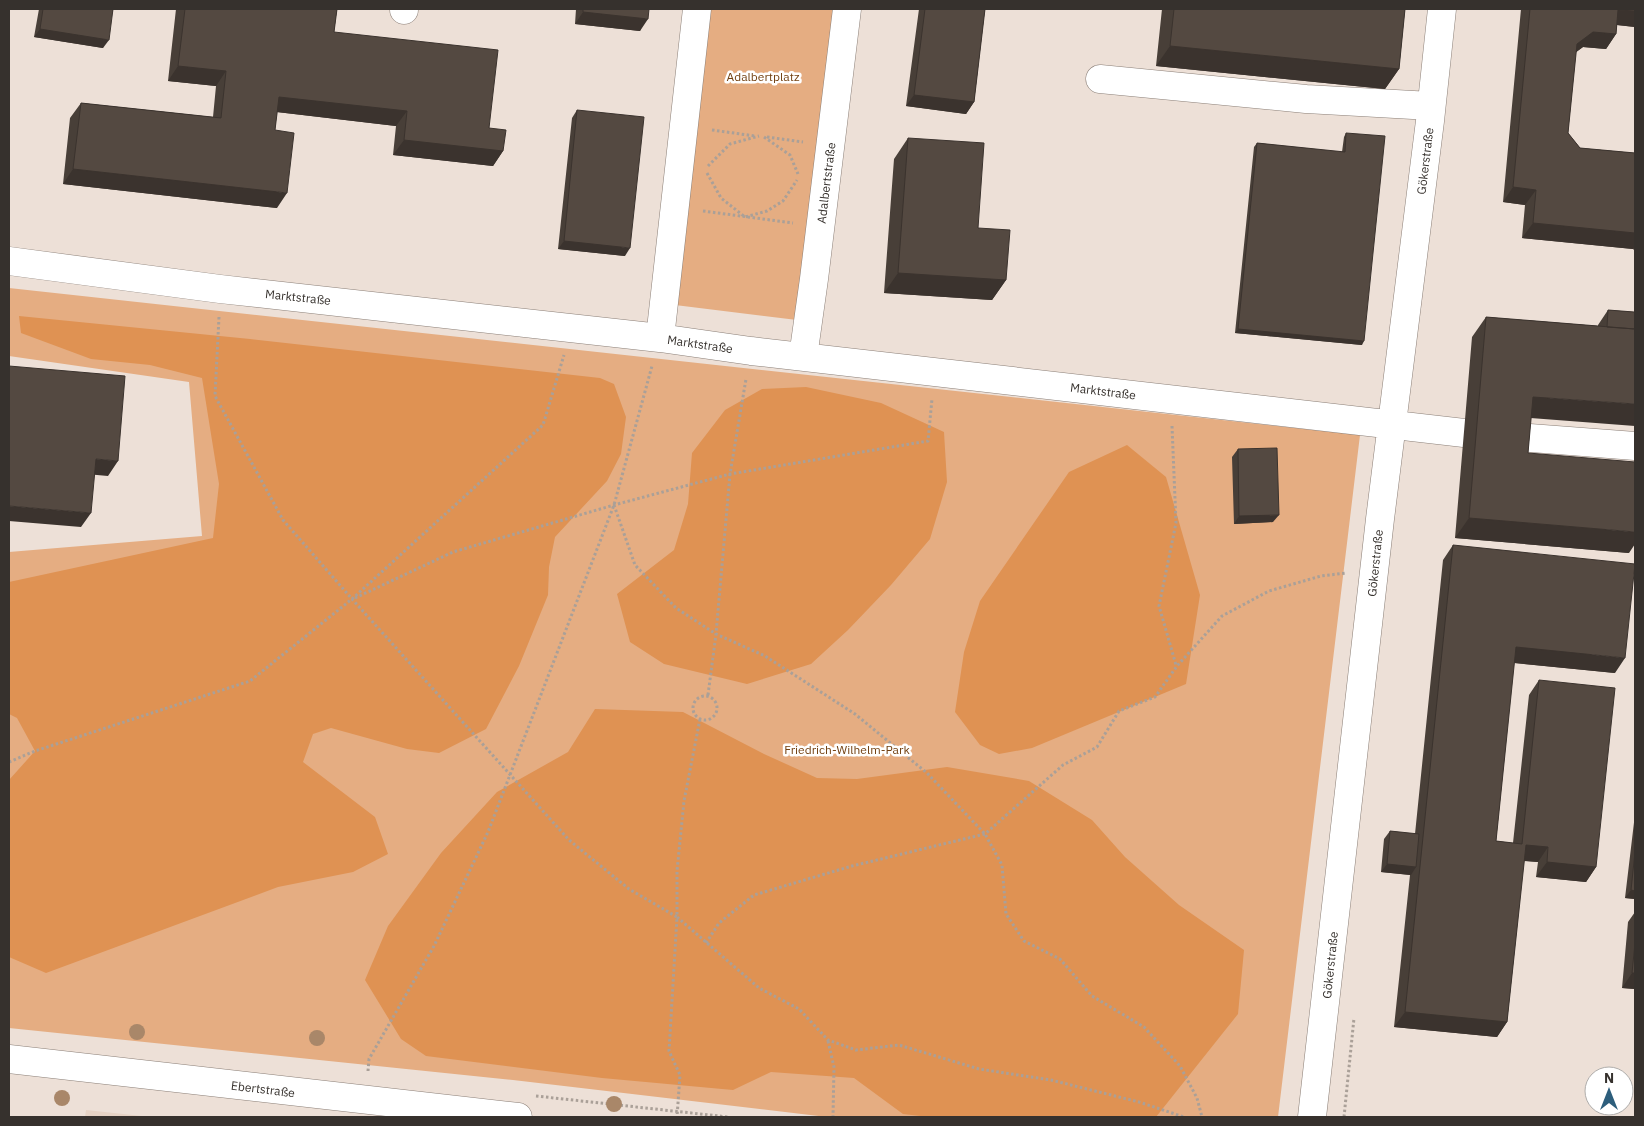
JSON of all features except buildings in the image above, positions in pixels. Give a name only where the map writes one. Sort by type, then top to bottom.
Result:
[{"type":"street","points":[[660,338],[696,9]]},
{"type":"street","name":"Adalbertstraße","points":[[803,357],[847,9]]},
{"type":"street","name":"Gökerstraße","points":[[1312,1117],[1442,9]]},
{"type":"street","points":[[1100,79],[1306,99],[1431,106]]},
{"type":"street","name":"Marktstraße","points":[[9,261],[220,289],[571,330],[660,338],[751,351],[1464,433]]},
{"type":"street","points":[[1517,437],[1635,446]]},
{"type":"street","name":"Ebertstraße","points":[[9,1059],[367,1098],[517,1112]]},
{"type":"path","points":[[684,126],[830,145]]},
{"type":"path","points":[[745,217],[721,198],[705,169],[730,144],[759,136]]},
{"type":"path","points":[[745,217],[768,211],[783,201],[799,177],[790,155],[764,137]]},
{"type":"path","points":[[700,211],[794,223]]},
{"type":"path","points":[[220,289],[215,396],[283,520],[569,840],[629,889],[677,917],[759,988],[799,1009],[828,1040],[856,1050],[899,1045],[980,1068],[1051,1080],[1139,1102],[1184,1117]]},
{"type":"path","points":[[9,762],[35,751],[250,680],[352,599],[543,425],[571,330]]},
{"type":"path","points":[[367,1098],[370,1059],[434,946],[488,832],[511,775],[614,504],[660,338]]},
{"type":"path","points":[[708,696],[716,634],[730,474],[751,351]]},
{"type":"path","points":[[352,599],[453,552],[614,504],[730,474],[928,441],[936,372]]},
{"type":"path","points":[[1171,399],[1176,523],[1159,606],[1177,666]]},
{"type":"path","points":[[614,504],[635,565],[676,608],[716,634],[765,656],[855,714],[927,773],[985,834],[1002,865],[1006,914],[1024,941],[1060,958],[1092,996],[1144,1027],[1180,1066],[1197,1098],[1202,1117]]},
{"type":"path","points":[[706,943],[720,923],[754,895],[852,866],[985,834],[1063,765],[1097,747],[1119,711],[1155,697],[1177,666],[1222,616],[1269,591],[1321,576],[1350,572]]},
{"type":"path","points":[[708,696],[716,701],[717,713],[712,719],[704,721],[700,719],[694,712],[693,705],[698,698],[708,696]]},
{"type":"path","points":[[677,1117],[680,1075],[669,1051],[677,917],[677,871],[684,801],[700,719]]},
{"type":"path","points":[[828,1040],[834,1067],[833,1117]]},
{"type":"path","points":[[517,1112],[677,1112],[728,1117]]},
{"type":"shaded area","points":[[19,316],[250,339],[600,378],[614,384],[626,417],[621,454],[607,481],[555,537],[549,567],[548,595],[519,666],[486,729],[439,753],[407,749],[331,728],[313,734],[303,762],[375,817],[388,854],[353,872],[278,887],[46,973],[9,957],[9,780],[35,751],[17,718],[9,714],[9,582],[213,538],[219,484],[202,378],[150,365],[91,359],[21,333]]},
{"type":"shaded area","points":[[806,387],[881,403],[944,432],[947,482],[930,539],[891,585],[848,630],[811,664],[747,684],[664,664],[630,642],[617,594],[674,550],[688,504],[692,453],[725,410],[762,389]]},
{"type":"shaded area","points":[[1127,445],[1166,477],[1200,595],[1186,684],[1032,748],[999,754],[980,745],[955,712],[964,652],[980,601],[1069,472]]},
{"type":"shaded area","points":[[595,709],[683,712],[764,754],[817,778],[857,779],[947,767],[1029,781],[1092,820],[1125,857],[1179,905],[1244,950],[1238,1014],[1156,1117],[929,1117],[903,1114],[854,1078],[771,1072],[733,1090],[602,1078],[426,1056],[401,1039],[365,980],[388,926],[441,853],[497,792],[568,752]]},
{"type":"shaded area","points":[[86,1110],[151,1117],[85,1117]]},
{"type":"green space","name":"Adalbertplatz","points":[[708,9],[835,9],[797,320],[675,305]]},
{"type":"green space","name":"Friedrich-Wilhelm-Park","points":[[9,288],[1360,435],[1278,1117],[827,1117],[513,1080],[9,1028],[9,552],[202,536],[189,382],[9,356]]}]
